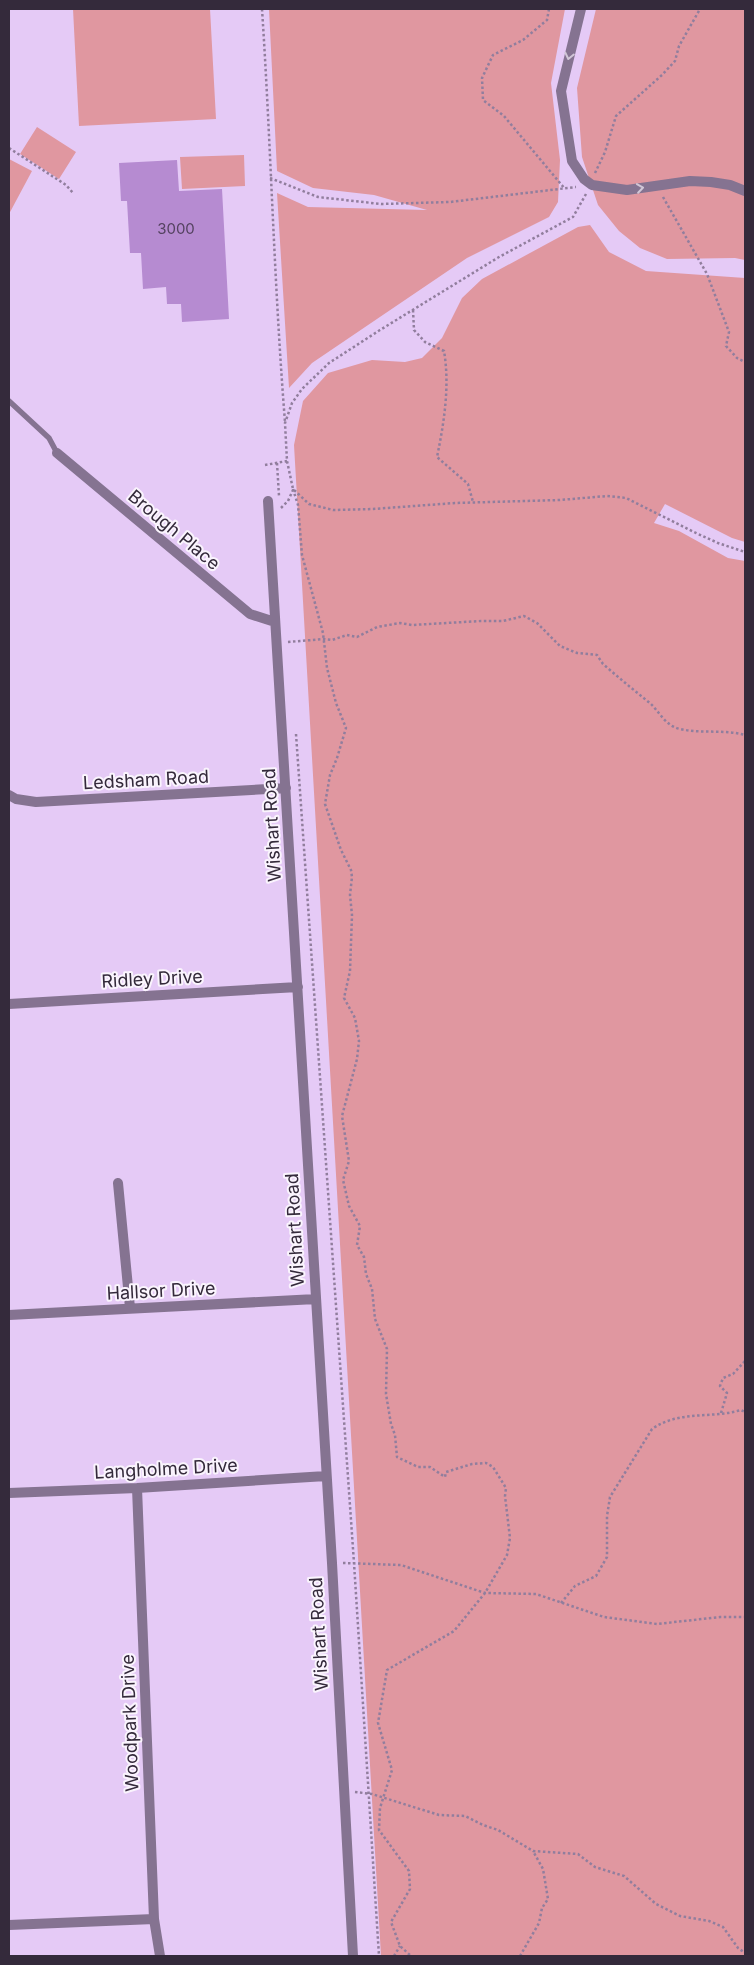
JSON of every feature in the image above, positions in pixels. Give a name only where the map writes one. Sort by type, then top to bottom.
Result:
[{"type":"street","points":[[580,9],[561,91],[572,161],[584,179],[592,185],[627,190],[690,181],[730,185],[745,191]]},
{"type":"street","name":"Brough Place","points":[[57,453],[250,614],[275,622]]},
{"type":"street","name":"Wishart Road","points":[[268,501],[332,1562],[353,1956]]},
{"type":"street","name":"Ledsham Road","points":[[9,795],[16,799],[36,802],[286,788]]},
{"type":"street","name":"Ridley Drive","points":[[9,1004],[298,987]]},
{"type":"street","points":[[118,1184],[130,1308]]},
{"type":"street","name":"Hallsor Drive","points":[[9,1315],[316,1299]]},
{"type":"street","name":"Langholme Drive","points":[[9,1493],[137,1488],[326,1476]]},
{"type":"street","name":"Woodpark Drive","points":[[137,1488],[154,1919],[160,1956]]},
{"type":"street","points":[[9,1926],[154,1919]]},
{"type":"lane","points":[[9,401],[49,438],[57,453]]},
{"type":"path","points":[[262,9],[277,320],[287,461],[298,505],[302,555],[324,638],[327,668],[336,703],[346,728],[330,775],[325,804],[352,877],[350,895],[352,915],[350,971],[344,998],[355,1018],[359,1041],[357,1059],[348,1086],[342,1116],[348,1161],[343,1180],[349,1206],[360,1226],[357,1245],[364,1257],[366,1274],[372,1289],[375,1319],[388,1349],[386,1394],[390,1424],[395,1436],[398,1457],[418,1467],[430,1468],[445,1477],[446,1472],[472,1464],[486,1463],[493,1467],[506,1488],[505,1496],[510,1538],[507,1555],[485,1593],[454,1631],[387,1670],[378,1723],[392,1770],[380,1808],[379,1830],[409,1871],[410,1889],[391,1922],[400,1946],[410,1956]]},
{"type":"path","points":[[549,9],[547,20],[523,40],[493,55],[482,78],[483,100],[504,116],[565,188]]},
{"type":"path","points":[[285,423],[292,404],[302,389],[329,363],[499,257],[572,216],[592,185],[616,116],[675,61],[680,46],[700,9]]},
{"type":"path","points":[[9,148],[66,185],[73,193]]},
{"type":"path","points":[[270,178],[318,197],[381,204],[450,202],[592,185]]},
{"type":"path","points":[[662,185],[660,191],[710,282],[729,332],[726,346],[737,358],[745,362]]},
{"type":"path","points":[[413,310],[414,330],[425,342],[444,351],[447,370],[444,426],[437,458],[468,484],[473,502]]},
{"type":"path","points":[[265,465],[287,461]]},
{"type":"path","points":[[276,463],[280,508],[288,501],[293,488]]},
{"type":"path","points":[[293,488],[309,504],[333,510],[473,502],[560,500],[607,496],[626,498],[696,534],[745,552]]},
{"type":"path","points":[[277,643],[324,638],[332,640],[347,635],[358,637],[377,627],[400,622],[412,625],[481,620],[503,621],[524,616],[536,623],[560,646],[577,653],[597,655],[603,664],[652,706],[662,719],[677,728],[701,732],[732,731],[745,735]]},
{"type":"path","points":[[289,633],[289,642]]},
{"type":"path","points":[[296,731],[354,1563],[379,1956]]},
{"type":"path","points":[[721,1413],[727,1393],[720,1386],[723,1378],[732,1374],[745,1361]]},
{"type":"path","points":[[561,1603],[575,1586],[596,1576],[607,1557],[607,1516],[610,1496],[652,1429],[660,1424],[683,1416],[742,1410],[745,1412]]},
{"type":"path","points":[[332,1562],[400,1565],[485,1593],[536,1594],[604,1616],[657,1624],[720,1617],[745,1617]]},
{"type":"path","points":[[344,1791],[369,1793],[439,1815],[465,1816],[498,1830],[533,1851],[578,1854],[595,1867],[624,1876],[656,1904],[680,1916],[709,1921],[723,1927],[738,1948],[745,1953]]},
{"type":"path","points":[[520,1956],[539,1923],[542,1908],[548,1899],[543,1869],[533,1851]]},
{"type":"path","points":[[394,1956],[400,1946]]},
{"type":"shaded area","points":[[73,9],[210,9],[216,119],[79,126]]},
{"type":"shaded area","points":[[269,9],[565,9],[551,83],[560,160],[558,202],[549,217],[467,258],[312,363],[289,388],[277,193],[308,207],[427,210],[374,195],[313,188],[277,171]]},
{"type":"shaded area","points":[[596,9],[745,9],[745,260],[735,258],[667,259],[640,248],[619,231],[598,205],[582,157],[577,88]]},
{"type":"shaded area","points":[[37,127],[76,152],[59,179],[20,154]]},
{"type":"shaded area","points":[[244,155],[245,186],[182,189],[180,157]]},
{"type":"shaded area","points":[[9,159],[32,171],[9,214]]},
{"type":"shaded area","points":[[590,225],[609,252],[646,271],[745,278],[745,542],[732,538],[665,504],[654,523],[679,531],[728,558],[745,561],[745,1956],[381,1956],[294,445],[303,401],[328,373],[372,360],[405,362],[422,358],[442,338],[462,298],[482,279],[578,227]]},
{"type":"building","points":[[177,160],[179,191],[222,189],[229,319],[182,322],[181,304],[167,304],[166,287],[143,289],[141,253],[130,253],[127,201],[121,201],[119,163]]}]
